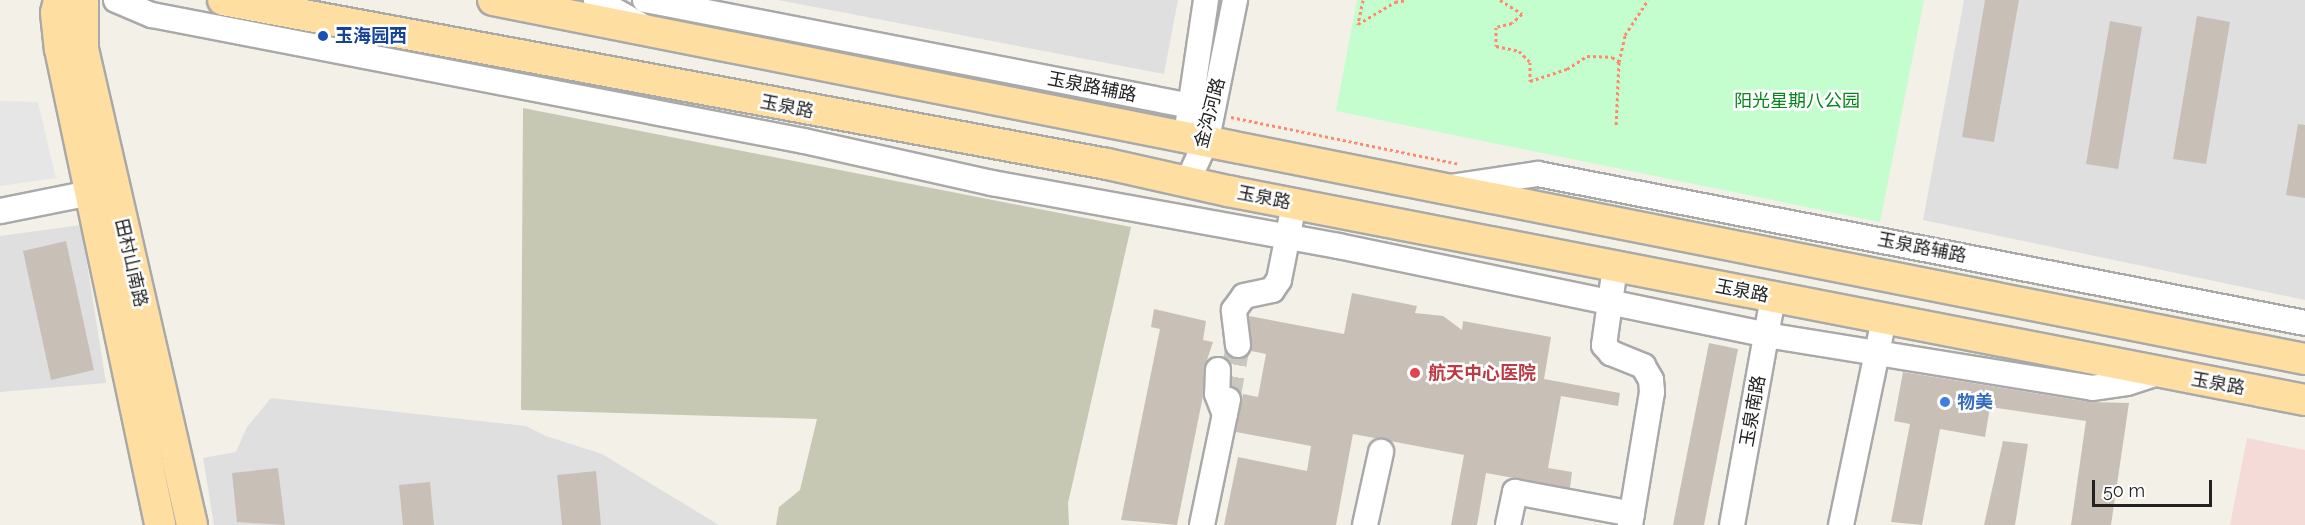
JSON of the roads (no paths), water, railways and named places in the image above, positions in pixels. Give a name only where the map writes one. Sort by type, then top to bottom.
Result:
[{"type":"main road","name":"田村山南路","points":[[59,0],[56,13],[60,49],[160,525]]},
{"type":"main road","name":"田村山南路","points":[[83,0],[83,49],[192,525]]},
{"type":"main road","name":"玉泉路","points":[[223,0],[1068,158],[1884,320],[2305,400]]},
{"type":"main road","points":[[493,0],[646,14],[1092,116],[1199,123],[1264,151],[2305,358]]},
{"type":"main road","points":[[1068,158],[1098,144],[1100,131],[1092,116]]},
{"type":"main road","points":[[1228,191],[1220,181],[1225,168],[1264,151]]},
{"type":"street","points":[[116,0],[152,15],[728,127],[992,183],[1288,237],[1766,335],[2092,388],[2127,383],[2158,373]]},
{"type":"street","name":"玉泉路辅路","points":[[596,0],[646,14],[1199,123]]},
{"type":"street","name":"金沟河路","points":[[1199,123],[1206,0]]},
{"type":"street","name":"金沟河路","points":[[1187,183],[1199,123],[1235,0]]},
{"type":"street","points":[[339,22],[401,65]]},
{"type":"street","points":[[728,127],[808,111]]},
{"type":"street","name":"玉泉路辅路","points":[[1444,188],[1538,174],[2305,323]]},
{"type":"street","points":[[0,211],[90,193]]},
{"type":"street","points":[[1232,334],[1234,310],[1244,296],[1272,290],[1279,280],[1294,204]]},
{"type":"street","points":[[1508,525],[1515,492],[1631,520],[1651,380],[1643,366],[1611,353],[1604,345],[1608,302],[1615,267]]},
{"type":"street","name":"玉泉南路","points":[[1732,525],[1773,297]]},
{"type":"street","points":[[1841,525],[1884,320]]},
{"type":"street","points":[[1202,525],[1227,408],[1217,394],[1218,370]]},
{"type":"street","points":[[1365,525],[1381,452]]},
{"type":"tunnel","points":[[1228,400],[1238,345]]},
{"type":"place","name":"玉海园西","points":[[323,36]]},
{"type":"place","name":"航天中心医院","points":[[1415,373]]},
{"type":"place","name":"物美","points":[[1945,402]]},
{"type":"park label","name":"阳光星期八公园","points":[[1797,101]]}]
